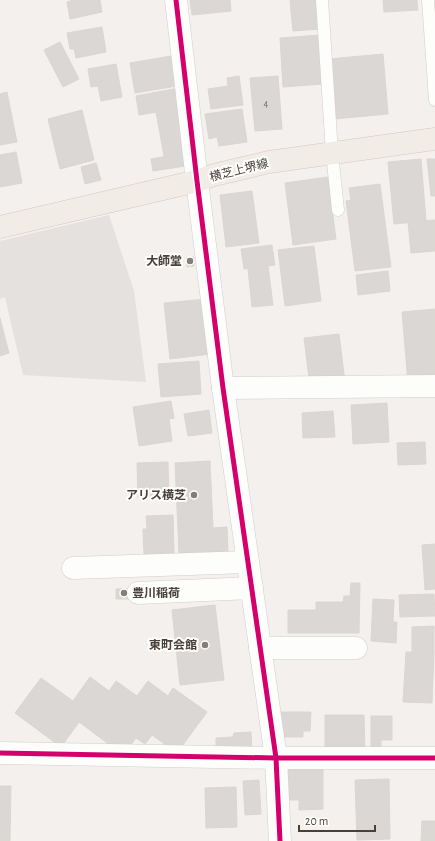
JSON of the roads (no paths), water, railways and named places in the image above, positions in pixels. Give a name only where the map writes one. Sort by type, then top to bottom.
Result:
[{"type":"main road","name":"横芝上堺線","points":[[0,227],[197,181],[214,175],[269,162],[435,139]]},
{"type":"street","points":[[176,0],[223,388],[276,758],[280,841]]},
{"type":"street","points":[[223,388],[435,386]]},
{"type":"street","points":[[73,568],[248,562]]},
{"type":"street","points":[[138,592],[252,588]]},
{"type":"street","points":[[260,648],[356,648]]},
{"type":"street","points":[[0,753],[276,758],[435,758]]},
{"type":"lane","points":[[322,0],[332,153],[338,210]]},
{"type":"lane","points":[[428,0],[435,100]]},
{"type":"place","name":"大師堂","points":[[190,261]]},
{"type":"place","name":"アリス横芝","points":[[194,495]]},
{"type":"place","name":"豊川稲荷","points":[[124,593]]},
{"type":"place","name":"東町会館","points":[[205,645]]}]
